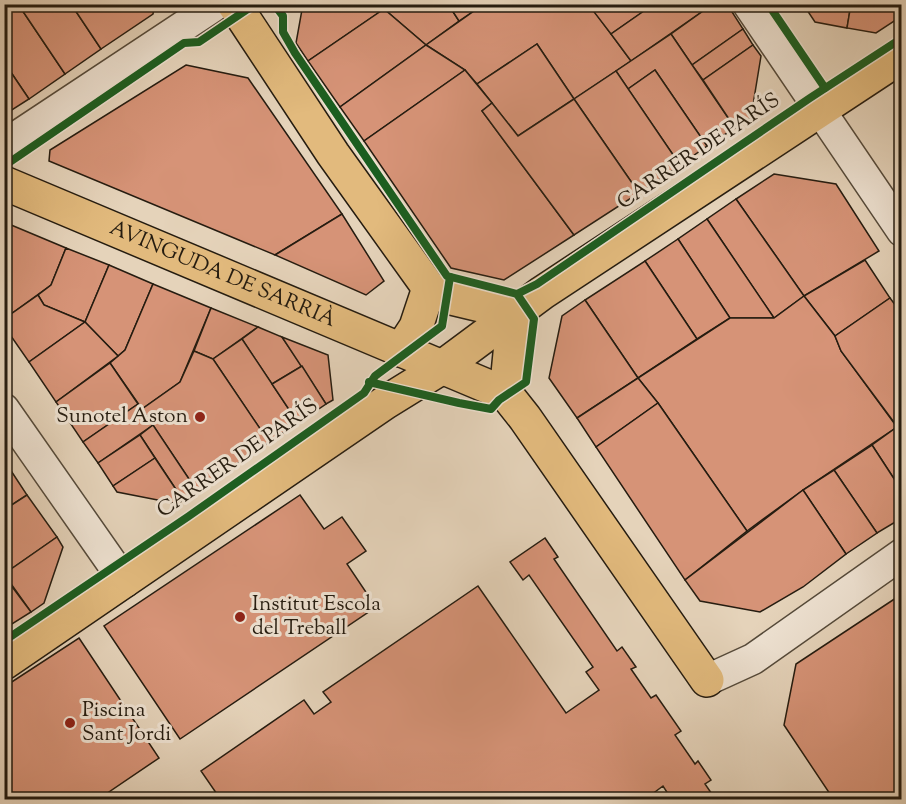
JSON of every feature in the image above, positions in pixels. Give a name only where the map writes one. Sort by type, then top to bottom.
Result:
[{"type":"main road","points":[[234,4],[333,154],[429,288],[447,297],[514,313],[506,394],[707,680]]},
{"type":"main road","name":"CARRER DE PARÍS","points":[[4,663],[386,402],[441,368],[542,293],[902,56]]},
{"type":"main road","name":"AVINGUDA DE SARRIÀ","points":[[4,183],[506,394]]},
{"type":"main road","points":[[401,350],[416,327],[429,288]]},
{"type":"street","points":[[4,145],[217,4]]},
{"type":"street","points":[[748,4],[902,231]]},
{"type":"street","points":[[4,409],[125,582]]},
{"type":"street","points":[[707,680],[753,658],[902,554]]},
{"type":"building","points":[[4,4],[18,4],[65,74],[29,99],[4,62]]},
{"type":"building","points":[[18,4],[71,4],[101,49],[65,74]]},
{"type":"building","points":[[71,4],[155,4],[153,14],[101,49]]},
{"type":"building","points":[[303,4],[372,4],[384,9],[308,61],[296,43]]},
{"type":"building","points":[[372,4],[448,4],[459,21],[426,45],[384,9]]},
{"type":"building","points":[[448,4],[484,4],[459,21]]},
{"type":"building","points":[[484,4],[589,4],[631,61],[574,99],[537,44],[477,84],[465,70],[426,45]]},
{"type":"building","points":[[596,4],[654,4],[611,34],[591,8]]},
{"type":"building","points":[[654,4],[713,4],[631,61],[611,34]]},
{"type":"building","points":[[713,4],[727,4],[743,29],[692,65],[671,34]]},
{"type":"building","points":[[803,4],[851,4],[847,28],[815,22]]},
{"type":"building","points":[[851,4],[900,4],[902,16],[876,33],[847,28]]},
{"type":"building","points":[[384,9],[426,45],[340,107],[308,61]]},
{"type":"building","points":[[743,29],[753,45],[703,80],[692,65]]},
{"type":"building","points":[[671,34],[735,128],[707,146],[655,70],[628,89],[616,71]]},
{"type":"building","points":[[537,44],[574,99],[518,136],[477,84]]},
{"type":"building","points":[[426,45],[465,70],[364,141],[340,107]]},
{"type":"building","points":[[753,45],[761,56],[751,117],[735,128],[703,80]]},
{"type":"building","points":[[4,62],[29,99],[4,115]]},
{"type":"building","points":[[186,65],[248,78],[342,214],[275,255],[49,161],[50,150]]},
{"type":"building","points":[[465,70],[492,103],[482,111],[574,235],[504,280],[451,268],[364,141]]},
{"type":"building","points":[[655,70],[707,146],[680,165],[628,89]]},
{"type":"building","points":[[616,71],[680,165],[639,193],[574,99]]},
{"type":"building","points":[[574,99],[639,193],[574,235],[482,111],[492,103],[518,136]]},
{"type":"building","points":[[774,174],[836,184],[879,251],[804,296],[736,199]]},
{"type":"building","points":[[736,199],[804,296],[774,318],[707,219]]},
{"type":"building","points":[[342,214],[384,281],[366,295],[275,255]]},
{"type":"building","points":[[707,219],[774,318],[730,318],[678,239]]},
{"type":"building","points":[[4,222],[66,248],[51,285],[4,319]]},
{"type":"building","points":[[678,239],[730,318],[697,339],[645,261]]},
{"type":"building","points":[[66,248],[109,265],[85,322],[44,305],[38,295],[51,285]]},
{"type":"building","points":[[865,260],[890,298],[835,336],[804,296]]},
{"type":"building","points":[[645,261],[697,339],[638,378],[585,300]]},
{"type":"building","points":[[109,265],[153,284],[125,350],[118,356],[85,322]]},
{"type":"building","points":[[153,284],[211,308],[180,382],[142,409],[110,363],[125,350]]},
{"type":"building","points":[[38,295],[44,305],[85,322],[29,362],[4,326],[4,319]]},
{"type":"building","points":[[804,296],[835,336],[841,351],[897,427],[747,531],[638,378],[730,318],[774,318]]},
{"type":"building","points":[[890,298],[902,314],[902,433],[841,351],[835,336]]},
{"type":"building","points":[[585,300],[638,378],[577,418],[549,378],[562,316]]},
{"type":"building","points":[[211,308],[258,327],[213,359],[194,351]]},
{"type":"building","points":[[85,322],[118,356],[56,402],[29,362]]},
{"type":"building","points":[[258,327],[282,337],[302,366],[272,384],[242,339]]},
{"type":"building","points":[[282,337],[328,355],[333,400],[326,404]]},
{"type":"building","points":[[242,339],[298,423],[269,442],[213,359]]},
{"type":"building","name":"Sunotel Aston","points":[[194,351],[213,359],[269,442],[197,491],[142,409],[180,382]]},
{"type":"building","points":[[110,363],[138,404],[83,442],[56,402]]},
{"type":"building","points":[[302,366],[326,404],[298,423],[272,384]]},
{"type":"building","points":[[638,378],[658,403],[596,447],[577,418]]},
{"type":"building","points":[[658,403],[747,531],[685,580],[596,447]]},
{"type":"building","points":[[138,404],[153,425],[98,463],[83,442]]},
{"type":"building","points":[[153,425],[197,491],[183,500],[140,435]]},
{"type":"building","points":[[897,427],[902,433],[902,487],[900,488],[872,445]]},
{"type":"building","points":[[140,435],[155,458],[113,486],[98,463]]},
{"type":"building","points":[[872,445],[902,491],[902,518],[877,533],[834,470]]},
{"type":"building","points":[[155,458],[183,500],[178,504],[117,492],[113,486]]},
{"type":"building","points":[[4,460],[27,495],[4,510]]},
{"type":"building","points":[[834,470],[877,533],[846,554],[803,490]]},
{"type":"building","points":[[803,490],[846,554],[803,587],[760,612],[700,601],[685,580]]},
{"type":"building","points":[[27,495],[57,537],[4,574],[4,510]]},
{"type":"building","name":"Institut Escola del Treball","points":[[300,495],[324,529],[342,517],[366,551],[347,564],[376,607],[180,739],[104,626]]},
{"type":"building","points":[[57,537],[63,547],[44,603],[31,612],[4,574]]},
{"type":"building","points":[[545,538],[558,557],[554,559],[617,651],[622,647],[636,667],[631,669],[651,698],[656,695],[681,731],[675,735],[695,764],[698,761],[711,780],[705,784],[716,800],[672,800],[663,786],[644,800],[221,800],[201,771],[304,700],[314,714],[331,702],[323,692],[478,586],[566,713],[599,690],[586,672],[593,667],[529,575],[523,580],[510,562]]},
{"type":"building","points":[[4,576],[31,612],[4,629]]},
{"type":"building","points":[[902,594],[902,800],[834,800],[784,725],[796,664]]},
{"type":"building","name":"Piscina Sant Jordi","points":[[79,638],[159,758],[97,800],[4,800],[4,687]]},
{"type":"cycle path","points":[[4,166],[184,43],[199,42],[255,4]]},
{"type":"cycle path","points":[[274,4],[283,16],[283,32],[295,53],[447,276],[517,294],[534,319],[526,382],[499,400],[491,409],[369,382]]},
{"type":"cycle path","points":[[768,4],[825,88]]},
{"type":"cycle path","points":[[517,294],[537,284],[902,38]]},
{"type":"cycle path","points":[[4,641],[189,516],[364,393],[375,376],[442,326],[450,277]]},
{"type":"place","name":"Sunotel Aston","points":[[200,417]]},
{"type":"place","name":"Institut Escola del Treball","points":[[240,617]]},
{"type":"place","name":"Piscina Sant Jordi","points":[[70,723]]}]
